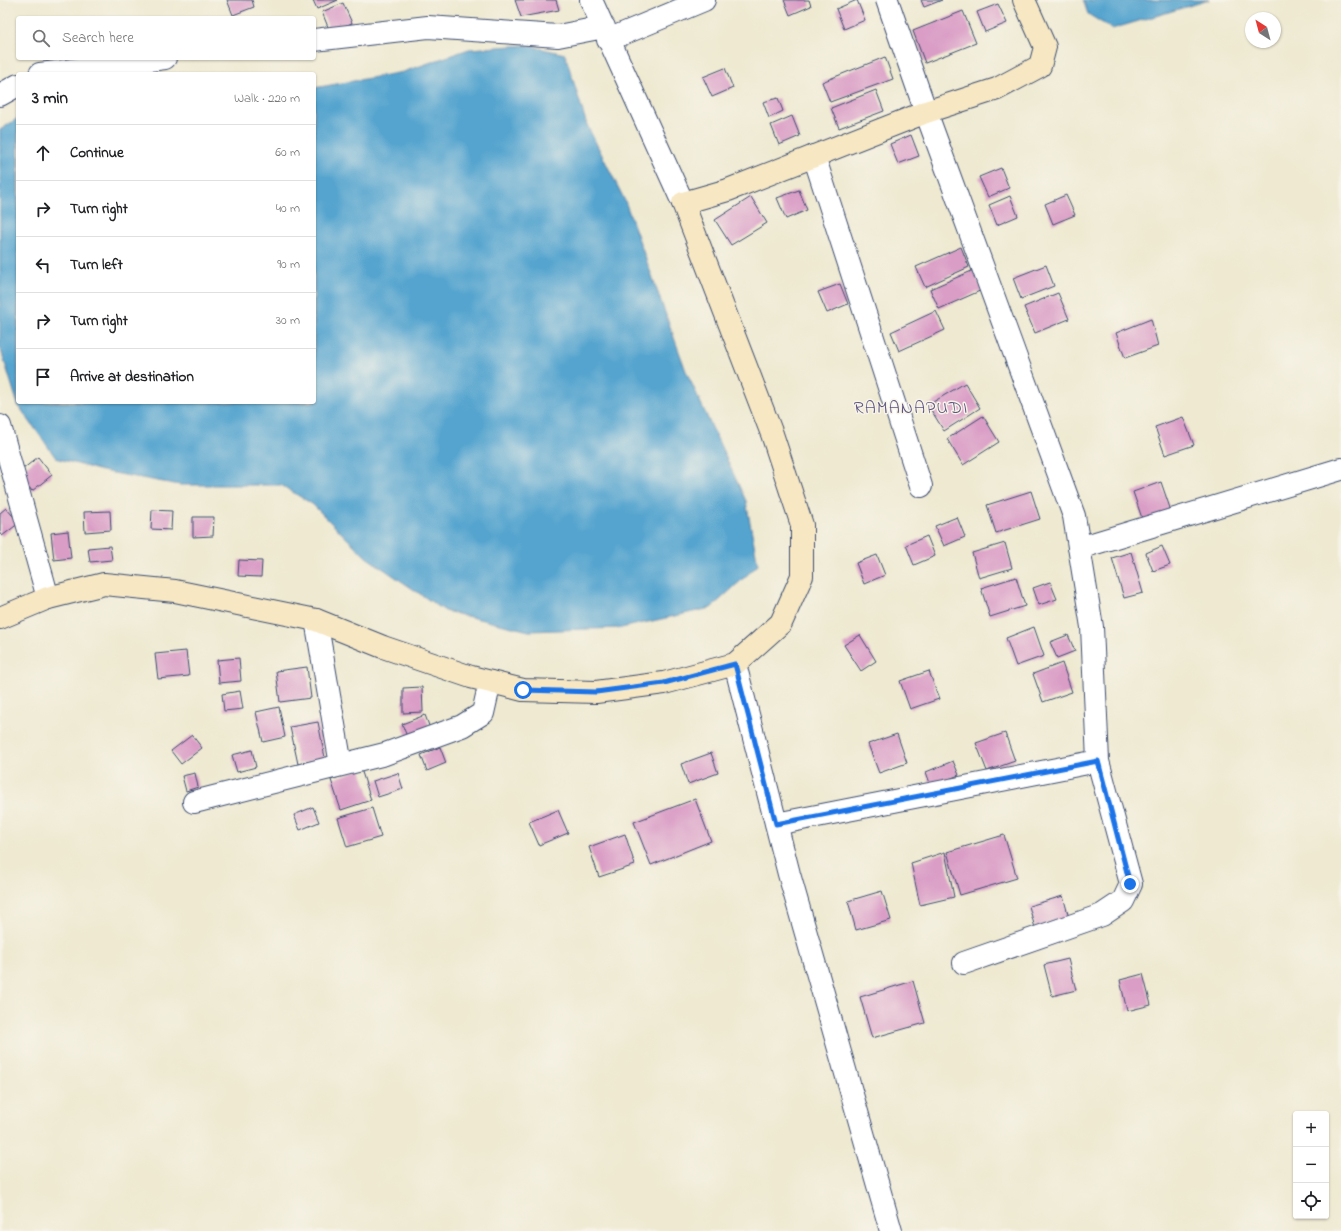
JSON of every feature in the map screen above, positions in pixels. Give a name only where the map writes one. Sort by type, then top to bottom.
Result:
[{"type":"main road","points":[[5,616],[40,601],[104,584],[176,591],[316,620],[383,647],[490,682],[523,690],[596,692],[664,683],[735,664],[781,623],[802,576],[802,525],[772,434],[683,203],[728,190],[926,112],[997,89],[1040,66],[1045,47],[1024,0]]},
{"type":"street","points":[[591,0],[683,203]]},
{"type":"street","points":[[316,40],[428,27],[558,36],[606,34],[701,0]]},
{"type":"street","points":[[887,0],[926,112],[1074,516],[1092,627],[1098,761],[1130,884],[1123,901],[1102,915],[964,963]]},
{"type":"street","points":[[56,72],[150,60]]},
{"type":"street","points":[[0,95],[16,86]]},
{"type":"street","points":[[814,156],[921,486]]},
{"type":"street","points":[[0,426],[40,601]]},
{"type":"street","points":[[1079,548],[1337,476]]},
{"type":"street","points":[[316,620],[341,765]]},
{"type":"street","points":[[735,664],[776,824],[892,1231]]},
{"type":"street","points":[[194,802],[385,754],[462,726],[483,713],[490,682]]},
{"type":"street","points":[[776,824],[1098,761]]},
{"type":"water","points":[[1083,0],[1209,0],[1112,29],[1088,14]]},
{"type":"water","points":[[526,45],[565,54],[587,125],[625,201],[686,371],[746,501],[758,565],[711,608],[621,628],[529,631],[445,611],[366,557],[312,504],[281,485],[180,485],[102,471],[56,458],[18,405],[316,404],[316,88],[403,72],[469,49]]},
{"type":"water","points":[[16,119],[16,399],[0,347],[0,130]]},
{"type":"building","points":[[227,0],[252,0],[254,7],[233,15]]},
{"type":"building","points":[[313,0],[338,0],[317,9]]},
{"type":"building","points":[[515,0],[556,0],[559,10],[521,17]]},
{"type":"building","points":[[784,0],[809,0],[811,6],[790,15]]},
{"type":"building","points":[[857,0],[865,20],[844,29],[836,9]]},
{"type":"building","points":[[921,0],[942,0],[924,7]]},
{"type":"building","points":[[343,3],[352,23],[330,32],[322,12]]},
{"type":"building","points":[[998,4],[1007,23],[985,32],[977,12]]},
{"type":"building","points":[[963,11],[976,43],[925,63],[913,31]]},
{"type":"building","points":[[885,57],[893,79],[830,102],[822,82]]},
{"type":"building","points":[[48,60],[65,60],[50,66]]},
{"type":"building","points":[[725,68],[733,88],[712,97],[703,77]]},
{"type":"building","points":[[876,90],[884,111],[839,128],[831,108]]},
{"type":"building","points":[[778,98],[783,111],[769,118],[763,102]]},
{"type":"building","points":[[792,116],[800,136],[779,145],[771,125]]},
{"type":"building","points":[[911,135],[919,156],[898,164],[890,144]]},
{"type":"building","points":[[1001,168],[1009,188],[988,197],[979,177]]},
{"type":"building","points":[[799,190],[807,210],[786,219],[777,198]]},
{"type":"building","points":[[1066,195],[1075,215],[1053,224],[1045,204]]},
{"type":"building","points":[[1010,196],[1018,216],[997,225],[989,205]]},
{"type":"building","points":[[751,197],[767,223],[731,245],[715,220]]},
{"type":"building","points":[[961,247],[969,267],[925,287],[916,267]]},
{"type":"building","points":[[1046,265],[1054,286],[1021,299],[1013,278]]},
{"type":"building","points":[[974,270],[982,290],[939,309],[930,289]]},
{"type":"building","points":[[840,284],[848,304],[827,313],[818,292]]},
{"type":"building","points":[[1058,293],[1069,319],[1035,333],[1024,307]]},
{"type":"building","points":[[936,311],[945,330],[899,351],[891,332]]},
{"type":"building","points":[[1151,319],[1158,346],[1125,358],[1116,333]]},
{"type":"building","points":[[965,383],[980,408],[944,431],[928,405]]},
{"type":"building","points":[[983,416],[999,442],[963,465],[947,439]]},
{"type":"building","points":[[1183,417],[1194,445],[1165,455],[1155,427]]},
{"type":"building","points":[[38,457],[52,475],[32,491],[18,473]]},
{"type":"building","points":[[1161,482],[1171,511],[1143,521],[1133,492]]},
{"type":"building","points":[[1031,491],[1040,519],[996,533],[987,505]]},
{"type":"building","points":[[6,508],[19,523],[2,536],[0,534],[0,513]]},
{"type":"building","points":[[152,510],[172,511],[171,530],[151,529]]},
{"type":"building","points":[[110,511],[111,530],[85,532],[84,512]]},
{"type":"building","points":[[193,517],[214,517],[213,536],[193,537]]},
{"type":"building","points":[[957,517],[965,537],[944,546],[935,526]]},
{"type":"building","points":[[68,531],[71,558],[54,560],[51,533]]},
{"type":"building","points":[[927,536],[935,556],[914,565],[906,545]]},
{"type":"building","points":[[1005,543],[1012,568],[979,578],[972,553]]},
{"type":"building","points":[[110,546],[112,560],[90,562],[88,548]]},
{"type":"building","points":[[1162,546],[1170,565],[1153,571],[1146,553]]},
{"type":"building","points":[[1131,552],[1143,593],[1124,598],[1112,558]]},
{"type":"building","points":[[877,555],[885,575],[864,584],[856,563]]},
{"type":"building","points":[[239,560],[262,561],[261,577],[238,576]]},
{"type":"building","points":[[1016,577],[1025,606],[990,617],[981,588]]},
{"type":"building","points":[[1050,582],[1057,599],[1039,605],[1033,588]]},
{"type":"building","points":[[1034,627],[1044,656],[1016,666],[1006,638]]},
{"type":"building","points":[[860,635],[876,661],[861,671],[844,645]]},
{"type":"building","points":[[1068,635],[1075,651],[1057,658],[1050,642]]},
{"type":"building","points":[[186,651],[189,676],[158,679],[155,654]]},
{"type":"building","points":[[239,658],[241,681],[219,683],[217,660]]},
{"type":"building","points":[[1062,663],[1072,692],[1043,702],[1033,674]]},
{"type":"building","points":[[307,667],[311,698],[280,702],[276,671]]},
{"type":"building","points":[[929,671],[939,699],[910,709],[900,681]]},
{"type":"building","points":[[422,687],[423,712],[403,713],[403,688]]},
{"type":"building","points":[[240,691],[243,709],[224,711],[222,694]]},
{"type":"building","points":[[279,707],[285,737],[263,742],[256,712]]},
{"type":"building","points":[[425,715],[431,731],[408,739],[402,724]]},
{"type":"building","points":[[318,722],[325,758],[298,764],[290,727]]},
{"type":"building","points":[[1005,733],[1015,761],[987,771],[976,743]]},
{"type":"building","points":[[897,734],[907,763],[879,773],[868,744]]},
{"type":"building","points":[[192,735],[202,748],[181,764],[171,751]]},
{"type":"building","points":[[440,747],[446,763],[427,771],[421,755]]},
{"type":"building","points":[[252,750],[256,767],[237,772],[232,755]]},
{"type":"building","points":[[711,753],[718,773],[688,784],[681,764]]},
{"type":"building","points":[[953,761],[959,775],[931,786],[926,772]]},
{"type":"building","points":[[361,769],[371,800],[341,810],[331,780]]},
{"type":"building","points":[[195,773],[198,787],[186,791],[182,776]]},
{"type":"building","points":[[398,773],[403,789],[378,797],[373,781]]},
{"type":"building","points":[[695,799],[711,841],[651,865],[634,822]]},
{"type":"building","points":[[313,807],[319,822],[300,830],[294,815]]},
{"type":"building","points":[[372,808],[381,837],[347,847],[338,818]]},
{"type":"building","points":[[558,810],[568,833],[539,845],[529,822]]},
{"type":"building","points":[[625,834],[635,865],[599,877],[589,847]]},
{"type":"building","points":[[1004,835],[1017,878],[960,895],[947,852]]},
{"type":"building","points":[[945,852],[954,897],[920,905],[911,863]]},
{"type":"building","points":[[882,891],[891,920],[856,930],[848,901]]},
{"type":"building","points":[[1063,896],[1069,918],[1035,928],[1029,906]]},
{"type":"building","points":[[1068,959],[1076,990],[1052,996],[1044,965]]},
{"type":"building","points":[[1143,974],[1151,1005],[1127,1011],[1120,980]]},
{"type":"building","points":[[913,981],[925,1023],[872,1038],[860,997]]},
{"type":"district","name":"RAMANAPUDI","points":[[911,407]]},
{"type":"route","points":[[523,690],[596,692],[664,683],[735,664],[776,824],[1098,761],[1130,884]]}]
